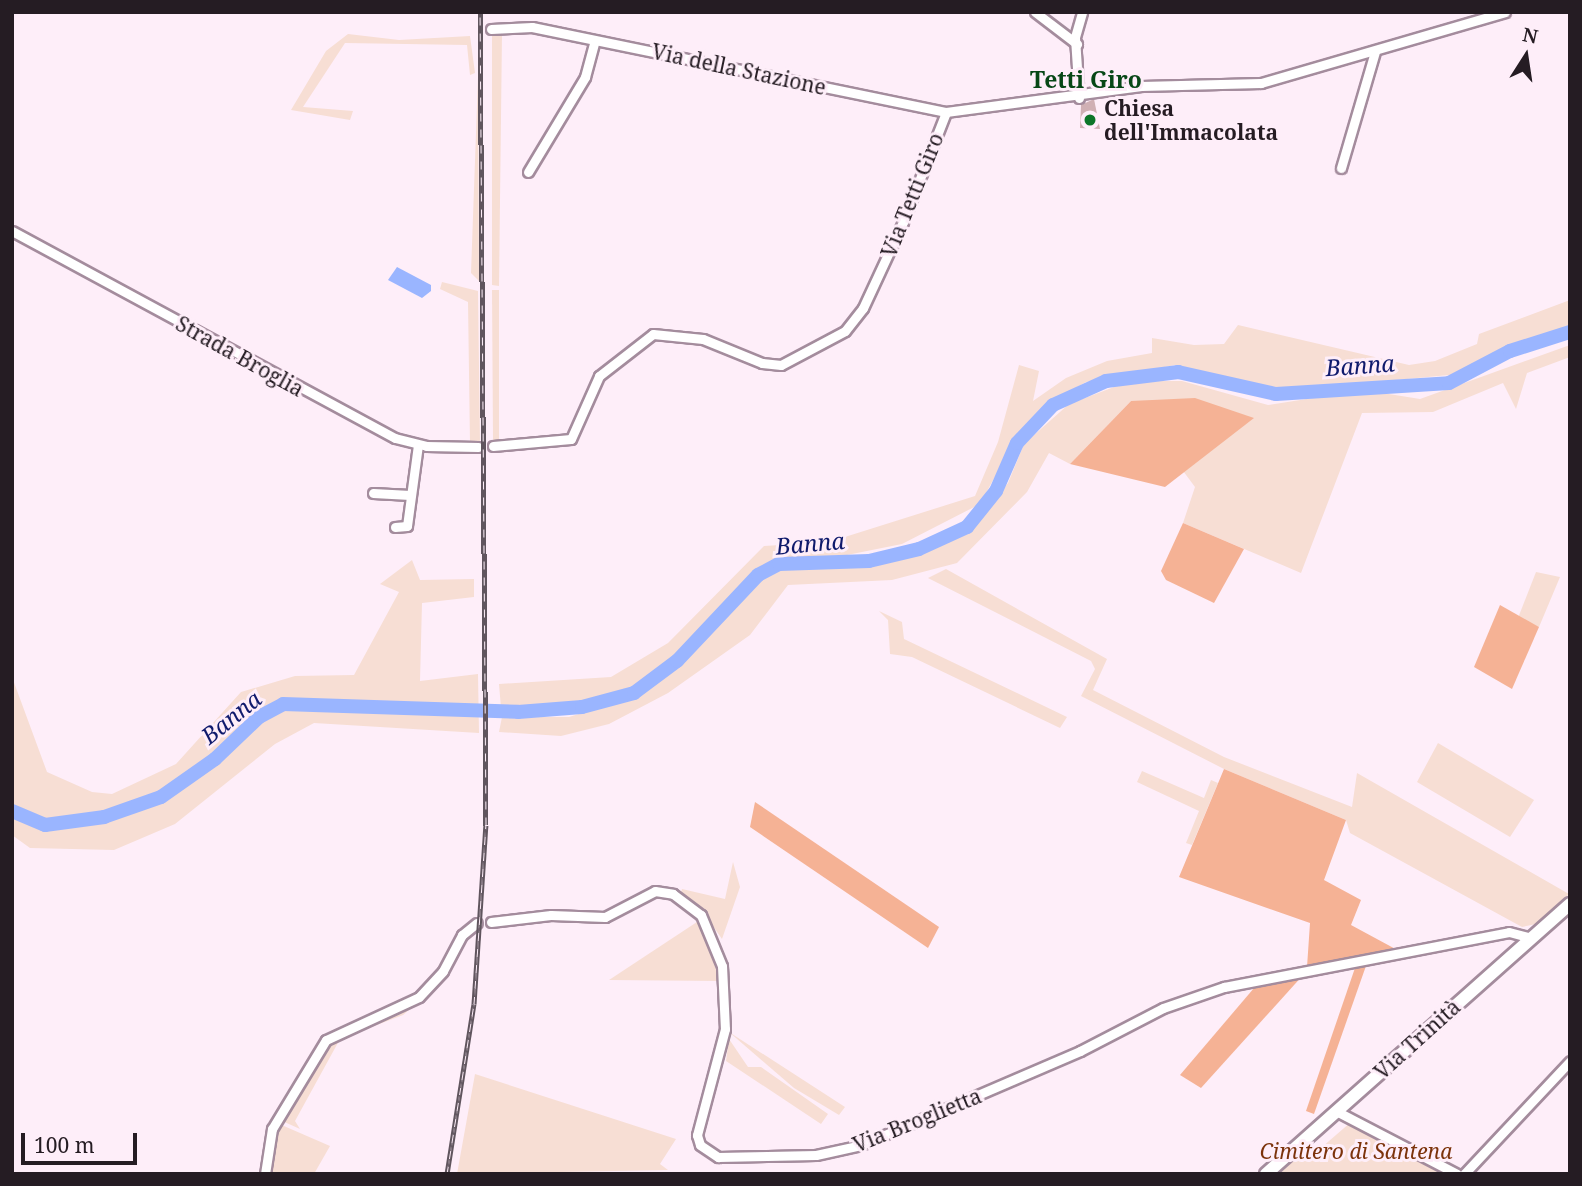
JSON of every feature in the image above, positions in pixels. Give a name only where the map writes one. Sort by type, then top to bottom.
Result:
[{"type":"street","points":[[1035,12],[1077,44]]},
{"type":"street","points":[[1079,97],[1077,44],[1082,12]]},
{"type":"street","name":"Via Tetti Giro","points":[[493,446],[571,439],[599,376],[653,334],[703,339],[762,363],[781,365],[845,331],[863,308],[903,222],[946,112],[1079,97],[1141,86],[1254,84],[1375,52],[1505,12]]},
{"type":"street","name":"Via della Stazione","points":[[491,29],[532,27],[946,112]]},
{"type":"street","points":[[528,172],[586,77],[595,40]]},
{"type":"street","points":[[1341,168],[1375,52]]},
{"type":"street","name":"Strada Broglia","points":[[12,231],[352,418],[418,445],[478,447]]},
{"type":"street","points":[[395,527],[407,526],[418,445]]},
{"type":"street","points":[[373,493],[410,495]]},
{"type":"street","name":"Via Broglietta","points":[[491,922],[551,915],[605,917],[655,891],[673,894],[701,915],[722,966],[725,1029],[697,1135],[700,1145],[718,1157],[816,1155],[875,1140],[1080,1051],[1163,1008],[1224,987],[1509,932],[1531,938]]},
{"type":"street","name":"Via Trinità","points":[[1266,1174],[1339,1112],[1570,904]]},
{"type":"street","points":[[265,1174],[272,1129],[326,1040],[419,997],[443,971],[462,935],[477,923]]},
{"type":"street","points":[[1464,1174],[1570,1061]]},
{"type":"street","points":[[1339,1112],[1457,1174]]},
{"type":"green space","points":[[492,33],[502,33],[499,286],[492,285]]},
{"type":"green space","points":[[348,34],[399,40],[470,36],[475,73],[470,75],[467,45],[345,43],[303,107],[353,111],[350,120],[291,110],[326,51]]},
{"type":"green space","points":[[478,77],[479,281],[471,273]]},
{"type":"green space","points":[[442,282],[478,291],[480,443],[470,444],[468,302],[440,289]]},
{"type":"green space","points":[[492,290],[499,290],[499,440],[493,440]]},
{"type":"green space","points":[[1570,300],[1570,330],[1505,350],[1460,374],[1299,389],[1259,387],[1175,365],[1086,382],[1053,401],[1017,436],[980,504],[902,544],[837,557],[778,559],[756,572],[676,656],[636,687],[583,704],[501,708],[499,684],[611,677],[668,643],[764,546],[829,542],[975,496],[998,442],[1019,365],[1039,371],[1033,401],[1066,378],[1107,361],[1152,353],[1152,338],[1194,345],[1224,344],[1238,325],[1409,365],[1435,361],[1477,344],[1479,334]]},
{"type":"green space","points":[[1570,345],[1570,357],[1527,373],[1516,409],[1503,383],[1433,412],[1362,413],[1301,573],[1183,523],[1195,487],[1131,401],[1070,464],[1049,453],[1027,492],[957,563],[892,580],[788,585],[750,635],[668,693],[609,724],[561,736],[499,732],[502,717],[569,717],[634,697],[677,667],[760,581],[779,569],[867,567],[919,555],[971,531],[1008,483],[1024,444],[1069,404],[1130,381],[1182,381],[1268,405],[1364,390],[1420,399]]},
{"type":"green space","points":[[412,560],[420,580],[474,579],[474,597],[422,603],[420,681],[478,674],[479,733],[314,723],[275,744],[175,824],[114,850],[30,848],[12,835],[12,677],[47,772],[92,792],[112,794],[176,764],[241,692],[295,676],[354,675],[399,592],[380,584]]},
{"type":"green space","points":[[946,569],[1107,659],[1093,690],[1224,757],[1352,807],[1357,773],[1569,894],[1536,924],[1522,927],[1350,833],[1346,820],[1224,769],[1081,696],[1095,669],[1091,661],[928,578]]},
{"type":"green space","points":[[1536,572],[1560,577],[1539,627],[1518,618]]},
{"type":"green space","points":[[879,611],[902,622],[904,639],[1067,717],[1060,728],[912,657],[890,654],[888,620]]},
{"type":"green space","points":[[1438,743],[1534,800],[1510,837],[1417,782]]},
{"type":"green space","points":[[1142,771],[1204,798],[1211,780],[1218,783],[1192,845],[1186,843],[1199,811],[1137,782]]},
{"type":"green space","points":[[733,862],[740,887],[722,939],[701,909],[680,896],[682,889],[725,899]]},
{"type":"green space","points":[[700,920],[719,958],[720,981],[609,980]]},
{"type":"green space","points":[[449,967],[437,986],[403,1015],[340,1039],[295,1121],[300,1129],[280,1120],[326,1042],[416,1001]]},
{"type":"green space","points":[[729,1032],[845,1107],[839,1115],[794,1088]]},
{"type":"green space","points":[[729,1039],[748,1067],[761,1067],[828,1114],[821,1124],[726,1061]]},
{"type":"green space","points":[[475,1074],[676,1139],[660,1164],[668,1170],[457,1174]]},
{"type":"green space","name":"Cimitero di Santena","points":[[1351,1122],[1450,1174],[1279,1174],[1302,1153],[1314,1154]]},
{"type":"green space","points":[[277,1123],[330,1146],[314,1174],[269,1174]]},
{"type":"shaded area","points":[[1195,398],[1254,418],[1165,487],[1070,464],[1131,401]]},
{"type":"shaded area","points":[[1183,523],[1244,549],[1214,603],[1166,580],[1161,571]]},
{"type":"shaded area","points":[[1500,605],[1539,627],[1512,689],[1474,667]]},
{"type":"shaded area","points":[[1224,769],[1346,820],[1324,880],[1361,900],[1351,925],[1401,952],[1307,967],[1310,923],[1179,877]]},
{"type":"shaded area","points":[[755,802],[939,927],[928,948],[750,827]]},
{"type":"shaded area","points":[[1367,963],[1314,1114],[1306,1111],[1356,965]]},
{"type":"shaded area","points":[[1304,974],[1201,1088],[1180,1075],[1260,981]]},
{"type":"water","points":[[397,267],[431,285],[431,291],[422,298],[388,280]]},
{"type":"building","name":"Chiesa dell'Immacolata","points":[[1094,99],[1100,129],[1080,128],[1081,105]]},
{"type":"waterway","name":"Banna","points":[[12,811],[45,825],[104,817],[161,797],[215,759],[259,717],[283,704],[518,712],[582,707],[634,693],[677,661],[758,575],[779,564],[869,561],[919,549],[967,527],[996,491],[1017,443],[1053,405],[1106,381],[1178,372],[1276,394],[1449,383],[1510,351],[1570,332]]},
{"type":"railway","points":[[447,1174],[474,1004],[486,825],[480,12]]},
{"type":"place","name":"Chiesa dell'Immacolata","points":[[1090,120]]},
{"type":"district","name":"Tetti Giro","points":[[1086,79]]}]
